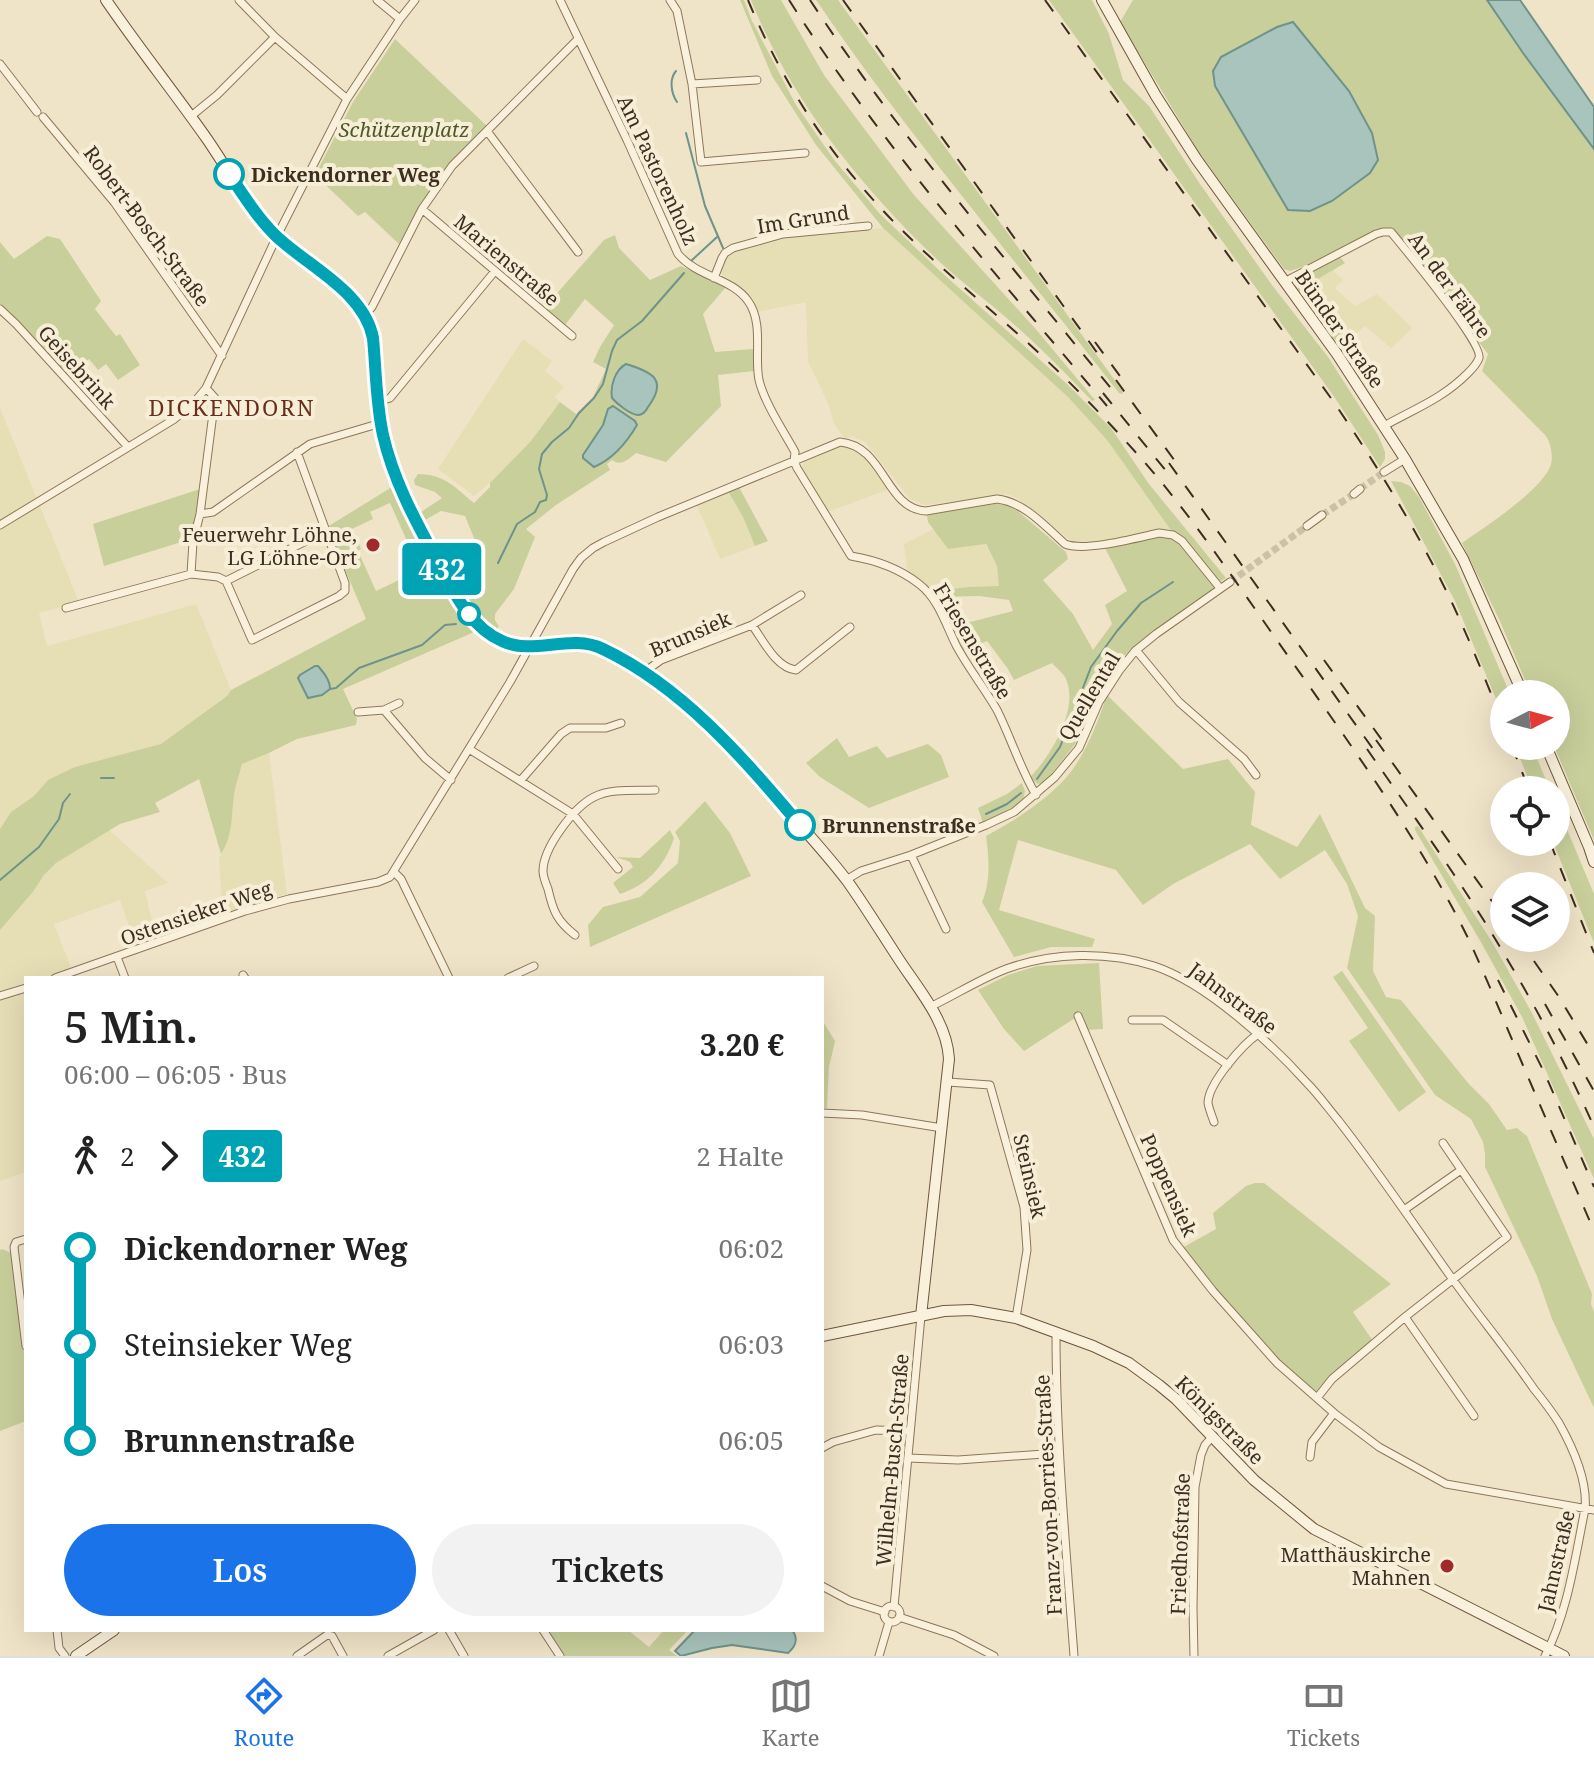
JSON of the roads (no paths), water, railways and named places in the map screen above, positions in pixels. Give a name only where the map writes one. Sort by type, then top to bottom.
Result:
[{"type":"main road","points":[[106,0],[213,147],[253,211],[277,236],[343,290],[365,315],[373,338],[381,423],[395,475],[457,598],[478,625],[491,636],[512,645],[587,643],[599,647],[643,673],[710,725],[751,767],[846,880],[930,1007],[946,1037],[949,1059],[921,1316]]},
{"type":"main road","name":"Bünder Straße","points":[[1102,0],[1156,96],[1197,160],[1337,354],[1405,459],[1463,559],[1517,680]]},
{"type":"main road","points":[[1552,760],[1592,850],[1594,862]]},
{"type":"main road","name":"Königstraße","points":[[824,1336],[944,1311],[971,1310],[1016,1318],[1093,1346],[1129,1363],[1176,1399],[1254,1480],[1314,1529],[1547,1652],[1564,1656]]},
{"type":"main road","points":[[76,1656],[111,1632]]},
{"type":"street","points":[[239,0],[275,37],[347,99]]},
{"type":"street","points":[[377,0],[400,19]]},
{"type":"street","points":[[0,525],[173,420],[192,405],[206,388],[277,236],[347,99],[415,0]]},
{"type":"street","name":"Am Pastorenholz","points":[[560,0],[678,254],[692,268],[737,290],[748,301],[756,325],[759,380],[795,452],[794,461]]},
{"type":"street","points":[[670,0],[677,11],[692,84],[701,162],[805,153]]},
{"type":"street","points":[[190,117],[217,95],[275,37]]},
{"type":"street","points":[[365,315],[422,209],[452,166],[578,39]]},
{"type":"street","name":"Robert-Bosch-Straße","points":[[0,64],[114,202],[222,356]]},
{"type":"street","points":[[692,84],[757,80]]},
{"type":"street","points":[[487,131],[578,252]]},
{"type":"street","name":"Marienstraße","points":[[422,209],[572,336]]},
{"type":"street","name":"Im Grund","points":[[714,278],[725,253],[733,248],[783,234],[868,226]]},
{"type":"street","name":"An der Fähre","points":[[1284,282],[1376,234],[1388,231],[1467,331],[1479,350],[1479,359],[1474,367],[1440,397],[1384,426]]},
{"type":"street","points":[[378,402],[390,398],[495,271]]},
{"type":"street","name":"Geisebrink","points":[[0,309],[128,447]]},
{"type":"street","points":[[191,574],[215,398],[206,388]]},
{"type":"street","points":[[200,514],[220,508],[310,444],[381,423]]},
{"type":"street","points":[[448,976],[401,879],[394,872],[531,646],[573,569],[593,548],[658,517],[840,442],[852,443],[864,450],[905,505],[917,510],[1008,500],[1072,547],[1167,534],[1182,541],[1220,588]]},
{"type":"street","points":[[66,608],[191,574],[218,577],[226,581],[252,640],[339,596],[345,591],[345,583],[297,452]]},
{"type":"street","points":[[1384,472],[1405,459]]},
{"type":"street","name":"Friesenstraße","points":[[794,461],[851,556],[872,559],[906,575],[929,594],[958,649],[997,711],[1024,775],[1036,795]]},
{"type":"street","points":[[1307,526],[1322,515]]},
{"type":"street","points":[[226,581],[326,531]]},
{"type":"street","name":"Quellental","points":[[846,880],[861,871],[986,825],[1014,812],[1036,795],[1079,748],[1099,702],[1136,650],[1230,582]]},
{"type":"street","name":"Brunsiek","points":[[643,673],[661,660],[752,625],[801,595]]},
{"type":"street","name":"Brunsiek","points":[[752,625],[780,663],[796,670],[850,627]]},
{"type":"street","points":[[1136,650],[1179,702],[1244,759],[1256,775]]},
{"type":"street","points":[[358,712],[384,710],[399,703]]},
{"type":"street","points":[[384,710],[425,758],[451,780]]},
{"type":"street","points":[[521,780],[561,734],[570,728],[606,728],[621,723]]},
{"type":"street","points":[[469,749],[573,814],[618,869]]},
{"type":"street","points":[[575,935],[562,925],[552,908],[543,870],[550,847],[573,814],[592,798],[609,792],[655,790]]},
{"type":"street","points":[[911,855],[946,929]]},
{"type":"street","name":"Ostensieker Weg","points":[[61,976],[245,911],[378,882],[394,872]]},
{"type":"street","name":"Jahnstraße","points":[[930,1007],[1004,970],[1035,960],[1104,955],[1154,966],[1176,976],[1258,1034],[1307,1083],[1356,1144],[1559,1423],[1575,1455],[1590,1510],[1554,1638],[1547,1652]]},
{"type":"street","points":[[117,957],[124,976]]},
{"type":"street","points":[[512,976],[534,966]]},
{"type":"street","points":[[0,996],[24,989]]},
{"type":"street","name":"Poppensiek","points":[[1078,1016],[1173,1240],[1277,1363],[1379,1447],[1446,1484],[1590,1510]]},
{"type":"street","points":[[1132,1020],[1163,1020],[1228,1065]]},
{"type":"street","points":[[1214,1122],[1208,1105],[1210,1091],[1228,1065],[1258,1034]]},
{"type":"street","name":"Steinsiek","points":[[948,1082],[990,1085],[1024,1207],[1027,1250],[1016,1318]]},
{"type":"street","points":[[824,1113],[862,1115],[942,1128]]},
{"type":"street","points":[[1317,1398],[1332,1379],[1405,1317],[1507,1237],[1443,1143]]},
{"type":"street","points":[[1404,1210],[1461,1170]]},
{"type":"street","points":[[24,1240],[16,1242],[14,1247],[24,1330]]},
{"type":"street","name":"Wilhelm-Busch-Straße","points":[[894,1607],[921,1316]]},
{"type":"street","points":[[1405,1317],[1474,1416]]},
{"type":"street","name":"Franz-von-Borries-Straße","points":[[1056,1333],[1058,1453],[1074,1656]]},
{"type":"street","points":[[1310,1457],[1312,1442],[1334,1413]]},
{"type":"street","points":[[824,1447],[876,1430],[909,1431]]},
{"type":"street","name":"Friedhofstraße","points":[[1194,1656],[1195,1487],[1201,1455],[1212,1437]]},
{"type":"street","points":[[908,1458],[958,1460],[1058,1453]]},
{"type":"street","points":[[824,1587],[850,1601],[885,1612]]},
{"type":"street","points":[[889,1622],[884,1616],[890,1607],[894,1607],[899,1617]]},
{"type":"street","points":[[889,1622],[897,1621],[899,1617]]},
{"type":"street","points":[[899,1617],[954,1635],[994,1656]]},
{"type":"street","points":[[879,1656],[889,1622]]},
{"type":"street","points":[[57,1632],[59,1648],[65,1656]]},
{"type":"street","points":[[388,1656],[430,1632]]},
{"type":"street","points":[[450,1632],[464,1656]]},
{"type":"street","points":[[544,1632],[560,1656]]},
{"type":"street","points":[[297,1656],[327,1635],[332,1636],[343,1656]]},
{"type":"water","points":[[1487,0],[1520,0],[1594,107],[1594,149],[1523,53]]},
{"type":"water","points":[[1293,22],[1349,91],[1372,133],[1378,160],[1370,173],[1332,201],[1310,211],[1288,210],[1215,86],[1213,71],[1221,57],[1277,27]]},
{"type":"water","points":[[626,364],[644,370],[655,378],[657,384],[654,398],[640,415],[628,411],[612,398],[614,379]]},
{"type":"water","points":[[613,406],[637,425],[619,449],[594,467],[583,455],[603,425],[608,409]]},
{"type":"water","points":[[315,666],[326,677],[330,689],[322,695],[308,698],[298,678]]},
{"type":"water","points":[[693,1632],[793,1632],[796,1642],[788,1653],[732,1645],[681,1656],[675,1651]]},
{"type":"waterway","points":[[676,71],[672,86],[677,102]]},
{"type":"waterway","points":[[686,133],[705,206],[723,248]]},
{"type":"waterway","points":[[691,261],[717,237]]},
{"type":"waterway","points":[[498,563],[517,524],[546,500],[539,469],[542,454],[594,398],[603,384],[617,340],[642,321],[684,273]]},
{"type":"waterway","points":[[1037,779],[1060,747],[1091,667],[1141,603],[1173,582]]},
{"type":"waterway","points":[[330,689],[336,688],[359,668],[422,645],[445,625],[456,624]]},
{"type":"waterway","points":[[101,778],[114,778]]},
{"type":"waterway","points":[[986,814],[1021,793]]},
{"type":"waterway","points":[[0,880],[39,847],[59,819],[63,803],[70,794]]},
{"type":"tunnel","points":[[1360,489],[1384,472]]},
{"type":"tunnel","points":[[1322,515],[1354,494]]},
{"type":"tunnel","points":[[1230,582],[1307,526]]},
{"type":"railway","points":[[748,0],[788,82],[820,133],[857,181],[913,241],[1062,375],[1143,461],[1211,547],[1363,763],[1429,866],[1468,938],[1594,1231]]},
{"type":"railway","points":[[789,0],[901,158],[1107,406]]},
{"type":"railway","points":[[810,0],[920,153],[1118,397]]},
{"type":"railway","points":[[843,0],[1098,354]]},
{"type":"railway","points":[[1045,0],[1366,451],[1441,580],[1490,692]]},
{"type":"railway","points":[[1095,342],[1128,387]]},
{"type":"railway","points":[[1116,380],[1180,468]]},
{"type":"railway","points":[[1103,393],[1171,477]]},
{"type":"railway","points":[[1169,463],[1378,756]]},
{"type":"railway","points":[[1324,660],[1387,747]]},
{"type":"railway","points":[[1376,740],[1490,899]]},
{"type":"railway","points":[[1367,749],[1494,936],[1544,1024],[1594,1127]]},
{"type":"railway","points":[[1517,760],[1524,776]]},
{"type":"railway","points":[[1556,856],[1594,953]]},
{"type":"railway","points":[[1528,952],[1594,1055]]},
{"type":"railway","points":[[1498,980],[1545,1074],[1594,1187]]},
{"type":"railway","points":[[1545,1004],[1594,1091]]},
{"type":"place","name":"Dickendorner Weg","points":[[229,174]]},
{"type":"place","name":"Feuerwehr Löhne, LG Löhne-Ort","points":[[373,545]]},
{"type":"place","name":"Brunnenstraße","points":[[800,825]]},
{"type":"place","name":"Matthäuskirche Mahnen","points":[[1447,1566]]},
{"type":"district","name":"DICKENDORN","points":[[232,407]]},
{"type":"park label","name":"Schützenplatz","points":[[404,129]]}]
